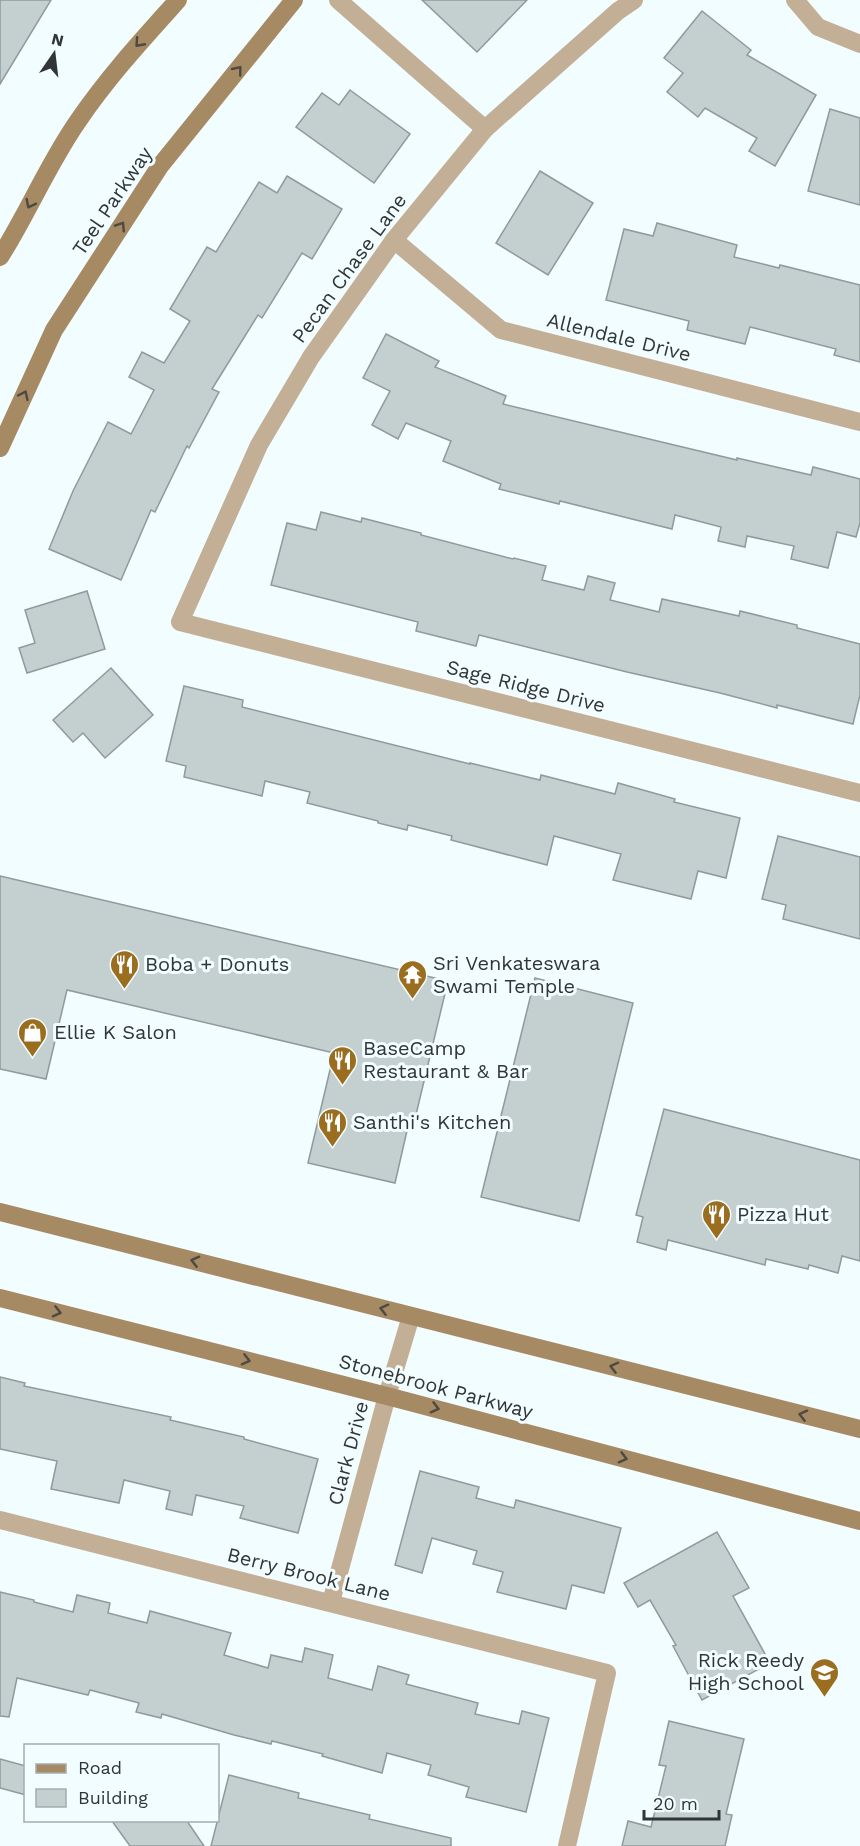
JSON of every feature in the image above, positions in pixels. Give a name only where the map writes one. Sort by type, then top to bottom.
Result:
[{"type":"main road","points":[[0,257],[18,229],[52,162],[78,122],[116,68],[178,0]]},
{"type":"main road","name":"Teel Parkway","points":[[0,448],[54,330],[160,166],[294,0]]},
{"type":"main road","points":[[0,1212],[860,1429]]},
{"type":"main road","name":"Stonebrook Parkway","points":[[0,1298],[387,1396],[860,1521]]},
{"type":"street","points":[[338,0],[485,129]]},
{"type":"street","name":"Pecan Chase Lane","points":[[180,622],[259,445],[311,357],[394,240],[485,129],[618,10],[634,0]]},
{"type":"street","points":[[795,0],[818,27],[860,44]]},
{"type":"street","name":"Allendale Drive","points":[[394,240],[501,330],[860,422]]},
{"type":"street","name":"Sage Ridge Drive","points":[[180,622],[860,793]]},
{"type":"street","name":"Clark Drive","points":[[331,1602],[411,1316]]},
{"type":"street","name":"Berry Brook Lane","points":[[0,1520],[607,1673],[567,1846]]},
{"type":"building","points":[[0,0],[51,0],[0,84]]},
{"type":"building","points":[[422,0],[527,0],[477,52]]},
{"type":"building","points":[[702,11],[751,50],[747,55],[816,95],[775,166],[749,151],[757,138],[705,108],[698,117],[667,92],[683,73],[664,58]]},
{"type":"building","points":[[350,90],[410,134],[374,183],[296,127],[322,93],[339,105]]},
{"type":"building","points":[[830,109],[860,118],[860,205],[808,191]]},
{"type":"building","points":[[540,171],[593,203],[548,275],[496,243]]},
{"type":"building","points":[[287,176],[342,209],[312,259],[302,253],[262,318],[258,315],[212,389],[219,392],[189,448],[187,446],[155,512],[151,510],[121,580],[49,549],[73,491],[108,422],[131,434],[154,390],[129,377],[142,352],[164,363],[190,321],[170,309],[207,247],[216,252],[259,182],[277,193]]},
{"type":"building","points":[[657,223],[737,245],[734,257],[779,268],[780,265],[860,285],[860,362],[834,355],[836,349],[750,327],[745,344],[687,330],[689,321],[606,300],[624,229],[653,236]]},
{"type":"building","points":[[386,334],[439,361],[435,367],[506,396],[503,404],[737,460],[737,458],[811,475],[813,467],[860,479],[860,523],[856,537],[837,532],[828,568],[791,559],[794,546],[747,536],[745,547],[718,541],[721,527],[675,515],[672,529],[560,501],[559,504],[499,489],[501,484],[443,461],[451,441],[406,423],[398,439],[372,425],[390,391],[363,378]]},
{"type":"building","points":[[321,512],[361,522],[362,518],[546,566],[542,580],[584,590],[588,576],[615,583],[610,600],[659,612],[662,599],[739,616],[740,611],[860,644],[860,695],[853,724],[777,705],[777,708],[479,635],[476,646],[416,631],[418,622],[271,585],[287,523],[316,530]]},
{"type":"building","points":[[87,591],[105,649],[27,673],[19,648],[35,643],[25,610]]},
{"type":"building","points":[[111,668],[153,715],[105,758],[83,733],[73,742],[53,720]]},
{"type":"building","points":[[184,686],[243,700],[242,707],[470,764],[540,780],[541,775],[615,794],[618,783],[675,799],[674,802],[740,818],[726,878],[698,871],[691,899],[613,880],[621,854],[554,836],[547,865],[451,840],[452,836],[408,825],[407,830],[307,803],[310,792],[265,781],[262,796],[184,777],[186,766],[166,761]]},
{"type":"building","points":[[778,836],[860,857],[860,939],[783,919],[786,905],[762,899]]},
{"type":"building","points":[[0,876],[448,981],[414,1123],[409,1122],[395,1183],[308,1163],[334,1053],[67,990],[46,1079],[0,1069]]},
{"type":"building","points":[[535,978],[633,1003],[579,1221],[481,1197]]},
{"type":"building","points":[[664,1109],[860,1160],[860,1261],[842,1256],[838,1273],[809,1265],[808,1269],[766,1259],[765,1265],[668,1240],[666,1250],[637,1242],[643,1217],[636,1215]]},
{"type":"building","points":[[0,1377],[25,1383],[24,1386],[171,1417],[170,1420],[244,1437],[244,1439],[318,1459],[298,1533],[240,1518],[244,1506],[196,1495],[192,1515],[166,1509],[170,1491],[124,1480],[119,1503],[51,1489],[57,1461],[0,1449]]},
{"type":"building","points":[[420,1471],[479,1487],[476,1498],[514,1508],[516,1500],[621,1528],[604,1593],[572,1585],[566,1609],[497,1592],[503,1572],[473,1564],[477,1551],[432,1538],[422,1573],[395,1565]]},
{"type":"building","points":[[717,1532],[749,1588],[733,1596],[770,1663],[702,1700],[673,1646],[676,1645],[650,1600],[638,1607],[624,1583]]},
{"type":"building","points":[[0,1592],[73,1612],[77,1595],[110,1603],[108,1613],[147,1623],[150,1611],[231,1633],[224,1655],[268,1668],[271,1655],[302,1662],[305,1648],[333,1655],[328,1678],[372,1690],[378,1666],[409,1675],[406,1684],[478,1703],[475,1714],[519,1724],[522,1711],[549,1718],[526,1812],[466,1797],[469,1787],[428,1775],[431,1765],[387,1753],[382,1773],[272,1741],[271,1744],[234,1735],[162,1714],[161,1718],[136,1712],[139,1703],[90,1690],[88,1695],[17,1678],[9,1717],[0,1716]]},
{"type":"building","points":[[669,1721],[744,1739],[726,1814],[732,1815],[725,1846],[622,1846],[628,1821],[651,1827],[666,1766],[659,1765]]},
{"type":"building","points":[[0,1759],[24,1765],[24,1794],[0,1788]]},
{"type":"building","points":[[229,1775],[299,1793],[298,1798],[370,1815],[369,1819],[451,1838],[451,1846],[211,1846],[217,1822],[219,1822]]},
{"type":"building","points":[[113,1822],[188,1822],[204,1846],[130,1846]]},
{"type":"place","name":"Boba + Donuts","points":[[124,990]]},
{"type":"place","name":"Sri Venkateswara Swami Temple","points":[[412,1000]]},
{"type":"place","name":"Ellie K Salon","points":[[33,1058]]},
{"type":"place","name":"BaseCamp Restaurant & Bar","points":[[342,1086]]},
{"type":"place","name":"Santhi's Kitchen","points":[[332,1148]]},
{"type":"place","name":"Pizza Hut","points":[[716,1240]]},
{"type":"place","name":"Rick Reedy High School","points":[[825,1698]]}]
